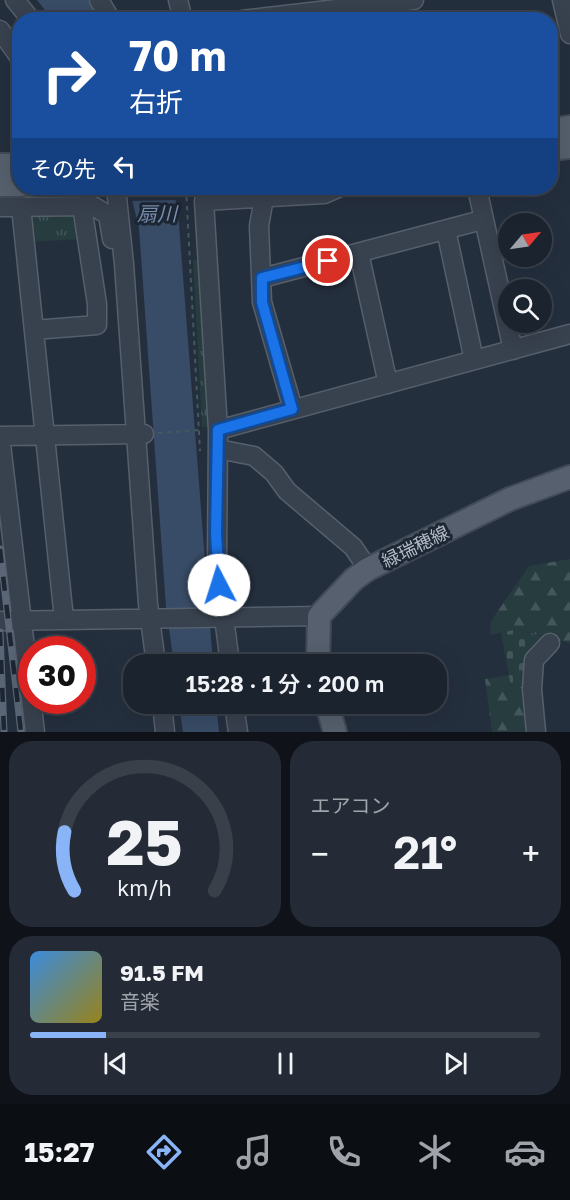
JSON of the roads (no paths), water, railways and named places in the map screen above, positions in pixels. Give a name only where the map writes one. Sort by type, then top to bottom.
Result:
[{"type":"main road","name":"緑瑞穂線","points":[[319,616],[354,579],[368,569],[510,499],[570,477]]},
{"type":"main road","points":[[318,654],[319,616]]},
{"type":"main road","points":[[334,714],[335,732]]},
{"type":"street","points":[[15,0],[25,12]]},
{"type":"street","points":[[301,11],[414,0]]},
{"type":"street","points":[[562,0],[570,34]]},
{"type":"street","points":[[0,30],[12,47]]},
{"type":"street","points":[[117,195],[139,434],[155,654]]},
{"type":"street","points":[[227,654],[217,618],[216,533],[209,451],[218,430],[204,201],[309,195]]},
{"type":"street","points":[[478,195],[513,350]]},
{"type":"street","points":[[20,196],[64,619]]},
{"type":"street","points":[[0,207],[20,196],[93,206],[108,215],[114,248],[124,264]]},
{"type":"street","points":[[264,198],[260,226],[262,302],[292,409]]},
{"type":"street","points":[[34,330],[97,325],[97,304],[82,206]]},
{"type":"street","points":[[262,278],[482,220]]},
{"type":"street","points":[[446,230],[474,360]]},
{"type":"street","points":[[359,253],[388,384]]},
{"type":"street","points":[[218,430],[570,334]]},
{"type":"street","points":[[35,732],[0,436],[139,434]]},
{"type":"street","points":[[209,451],[254,456],[274,473],[287,491],[353,547],[368,569]]},
{"type":"street","points":[[0,621],[319,616]]},
{"type":"street","points":[[536,732],[532,689],[534,660],[550,643]]},
{"type":"street","points":[[163,714],[165,732]]},
{"type":"street","points":[[235,714],[238,732]]},
{"type":"water","points":[[37,0],[88,0],[96,12],[46,12]]},
{"type":"water","name":"扇川","points":[[131,195],[174,195],[178,212],[212,654],[173,654],[166,607],[139,228]]},
{"type":"water","points":[[180,714],[217,714],[219,732],[183,732]]},
{"type":"railway","points":[[0,549],[21,732]]},
{"type":"railway","points":[[0,632],[4,732]]}]
